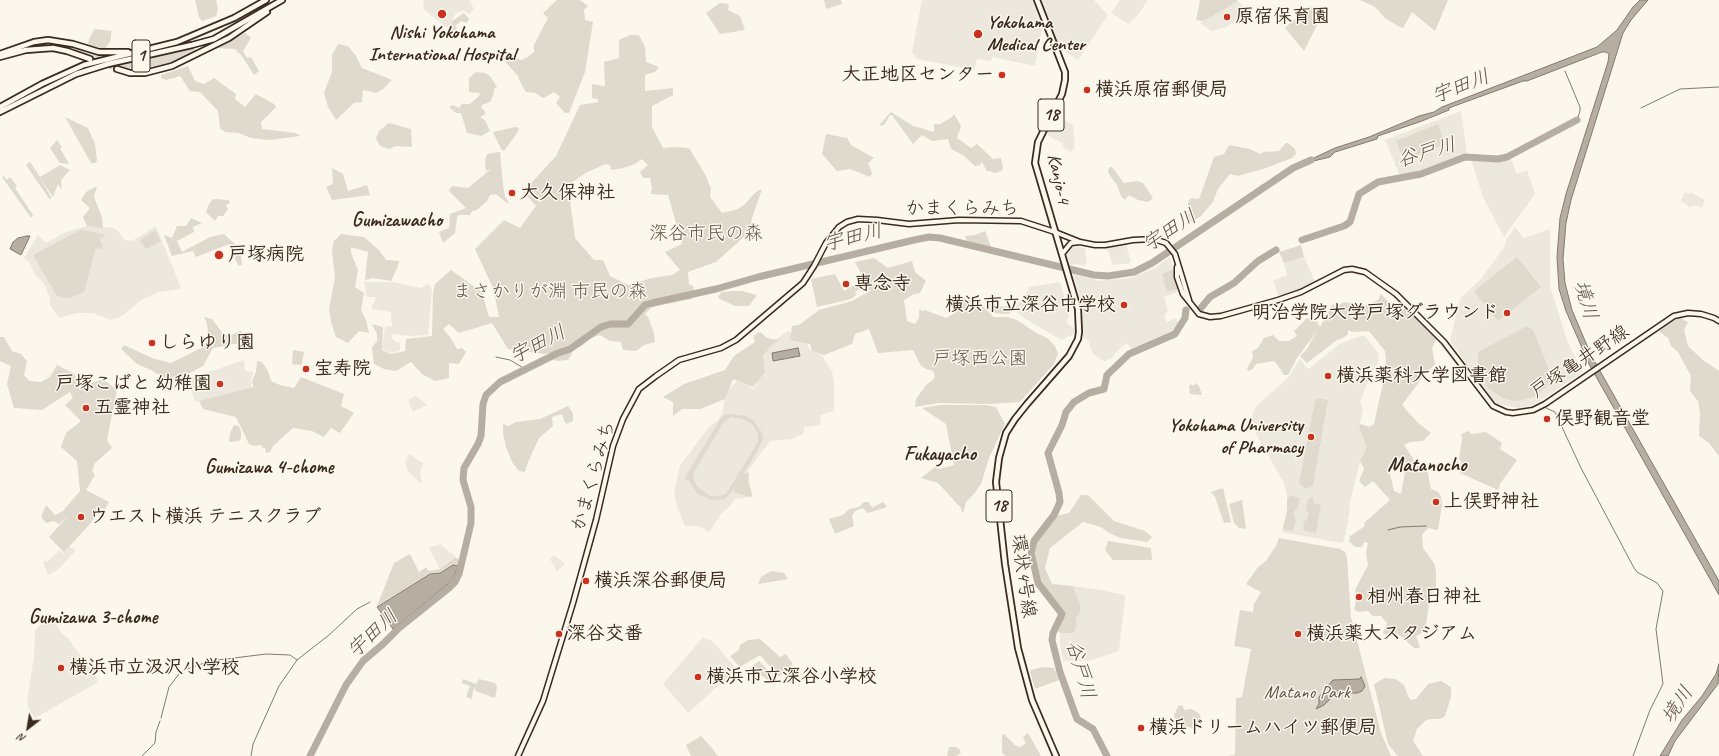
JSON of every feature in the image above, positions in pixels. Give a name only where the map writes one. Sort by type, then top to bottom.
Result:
[{"type":"main road","name":"1","points":[[0,107],[42,84],[84,65],[145,51],[183,40],[224,23],[266,0]]},
{"type":"main road","name":"1","points":[[117,69],[145,73],[172,66],[229,38],[282,0]]},
{"type":"main road","name":"1","points":[[0,112],[41,90],[76,74],[108,64],[214,39],[282,0]]},
{"type":"main road","name":"Kanjo-4","points":[[1037,0],[1065,72],[1064,88],[1040,135],[1035,156],[1037,170],[1055,232]]},
{"type":"main road","name":"1","points":[[0,55],[34,42],[48,40],[107,53],[145,51]]},
{"type":"main road","name":"1","points":[[0,55],[26,50],[53,48],[90,59]]},
{"type":"main road","name":"かまくらみち","points":[[518,756],[543,701],[573,603],[616,437],[628,409],[640,389],[679,360],[721,348],[736,340],[803,283],[826,243],[839,227],[847,222],[858,219],[909,224],[959,220],[1021,221],[1055,232]]},
{"type":"main road","name":"戸塚亀井野線","points":[[1055,232],[1080,242],[1105,245],[1146,238],[1166,243],[1174,252],[1189,300],[1199,314],[1210,317],[1216,317],[1268,304],[1301,292],[1344,270],[1356,269],[1365,272],[1389,289],[1444,342],[1493,406],[1506,412],[1513,413],[1533,410],[1545,404],[1674,316],[1688,313],[1701,314],[1719,321]]},
{"type":"main road","name":"環状4号線","points":[[1055,232],[1079,314],[1080,325],[1078,339],[1070,356],[1019,414],[1006,433],[999,458],[996,482],[1018,648],[1032,700],[1056,756]]},
{"type":"main road","points":[[1062,254],[1071,243],[1080,242]]},
{"type":"shaded area","name":"Nishi Yokohama International Hospital","points":[[424,0],[469,0],[474,9],[469,15],[464,10],[456,13],[448,28],[423,9]]},
{"type":"shaded area","name":"Yokohama Medical Center","points":[[922,0],[1032,0],[1042,29],[1035,66],[992,57],[991,61],[977,59],[974,70],[917,59],[912,52]]},
{"type":"shaded area","points":[[1042,0],[1094,0],[1108,15],[1078,60],[1057,46],[1043,11]]},
{"type":"shaded area","points":[[1120,0],[1148,0],[1137,16],[1128,24],[1111,13]]},
{"type":"shaded area","points":[[1640,0],[1648,0],[1631,20],[1623,33],[1571,200],[1566,223],[1563,259],[1565,283],[1572,310],[1591,355],[1719,581],[1719,595],[1589,364],[1566,311],[1559,289],[1557,257],[1560,218],[1566,194],[1608,62],[1609,54],[1602,52],[1527,81],[1523,81],[1449,108],[1449,110],[1422,121],[1378,136],[1377,139],[1335,152],[1330,157],[1301,164],[1335,148],[1369,137],[1419,116],[1434,112],[1442,107],[1597,47],[1617,30],[1633,7]]},
{"type":"shaded area","name":"原宿保育園","points":[[1238,1],[1250,13],[1226,27],[1212,31],[1200,23]]},
{"type":"shaded area","points":[[1461,111],[1467,154],[1452,158],[1417,174],[1400,176],[1385,140]]},
{"type":"shaded area","points":[[1057,116],[1073,125],[1075,147],[1071,152],[1062,147],[1064,144],[1047,135]]},
{"type":"shaded area","points":[[1470,156],[1498,159],[1510,157],[1517,174],[1527,170],[1535,194],[1504,237],[1483,197]]},
{"type":"shaded area","points":[[1685,192],[1689,194],[1690,192],[1705,200],[1702,208],[1695,205],[1690,207],[1681,201]]},
{"type":"shaded area","points":[[87,226],[115,228],[125,240],[132,241],[156,226],[181,289],[159,292],[141,300],[122,316],[111,320],[93,313],[76,313],[59,318],[50,305],[50,299],[44,283],[36,276],[29,262],[24,258],[38,235],[46,243],[64,233]]},
{"type":"shaded area","name":"明治学院大学戸塚グラウンド","points":[[1515,227],[1524,238],[1550,229],[1550,286],[1568,343],[1583,372],[1538,402],[1519,408],[1498,404],[1490,397],[1450,341],[1461,298],[1481,279],[1505,246],[1506,240]]},
{"type":"shaded area","points":[[30,236],[21,255],[10,249],[13,242],[18,238]]},
{"type":"shaded area","points":[[1126,244],[1131,263],[1113,265],[1107,248]]},
{"type":"shaded area","points":[[1072,245],[1085,248],[1087,262],[1084,266],[1078,264],[1070,265],[1066,253]]},
{"type":"shaded area","name":"横浜市立深谷中学校","points":[[1170,257],[1178,292],[1164,297],[1168,310],[1164,317],[1167,322],[1176,318],[1179,326],[1177,331],[1132,350],[1127,343],[1119,349],[1110,360],[1108,358],[1105,362],[1093,354],[1088,340],[1083,337],[1083,312],[1073,274],[1100,281],[1130,278],[1155,268]]},
{"type":"shaded area","points":[[1304,257],[1315,281],[1302,289],[1279,297],[1273,281],[1287,275],[1284,263]]},
{"type":"shaded area","points":[[364,282],[392,282],[421,288],[428,283],[432,290],[428,335],[411,336],[392,334],[391,337],[396,342],[400,343],[400,350],[392,353],[382,349],[385,327],[392,326],[391,312],[371,309],[376,297],[367,297]]},
{"type":"shaded area","points":[[1060,282],[1069,314],[1067,323],[1075,329],[1074,334],[1061,340],[1021,316],[1013,309],[1025,296],[1029,287]]},
{"type":"shaded area","points":[[788,331],[794,336],[806,333],[808,348],[822,356],[832,371],[834,383],[834,411],[821,415],[820,425],[805,427],[803,434],[791,439],[770,441],[747,472],[753,497],[735,499],[721,514],[709,532],[698,526],[685,526],[678,509],[674,493],[680,466],[708,428],[718,420],[722,414],[728,390],[738,380],[753,389],[757,383],[753,377],[770,344]]},
{"type":"shaded area","name":"Yokohama University of Pharmacy","points":[[1360,336],[1365,336],[1379,354],[1378,364],[1372,372],[1360,401],[1363,409],[1359,428],[1367,447],[1360,461],[1349,507],[1350,510],[1344,541],[1342,543],[1282,532],[1288,500],[1284,483],[1249,422],[1257,405],[1287,379],[1300,359],[1308,369],[1340,344]]},
{"type":"shaded area","points":[[798,348],[800,356],[773,361],[772,353]]},
{"type":"shaded area","name":"戸塚こばと 幼稚園","points":[[244,360],[245,371],[254,372],[251,380],[251,388],[195,402],[188,379]]},
{"type":"shaded area","points":[[416,396],[427,405],[413,412],[408,400]]},
{"type":"shaded area","points":[[409,454],[423,463],[420,474],[422,481],[420,483],[408,471],[405,462]]},
{"type":"shaded area","points":[[440,544],[455,556],[440,569],[429,548]]},
{"type":"shaded area","points":[[69,547],[76,550],[59,569],[48,575],[43,562],[48,561],[60,550],[63,553]]},
{"type":"shaded area","points":[[554,555],[565,564],[557,571],[550,559]]},
{"type":"shaded area","points":[[453,565],[458,566],[453,580],[393,629],[377,607],[430,574],[440,573]]},
{"type":"shaded area","points":[[1073,586],[1124,595],[1119,651],[1092,660],[1063,661],[1060,633],[1073,633],[1077,626],[1076,617],[1081,607]]},
{"type":"shaded area","name":"横浜市立汲沢小学校","points":[[54,621],[62,634],[67,637],[98,680],[97,683],[35,718],[29,709],[27,702],[34,656],[35,631],[40,625]]},
{"type":"shaded area","name":"横浜市立深谷小学校","points":[[703,637],[712,641],[736,668],[735,671],[688,713],[663,684]]},
{"type":"shaded area","points":[[1719,664],[1718,684],[1675,741],[1668,756],[1660,756],[1682,720],[1702,696],[1716,674]]},
{"type":"shaded area","points":[[1361,677],[1365,686],[1362,691],[1357,693],[1336,693],[1324,705],[1316,709],[1319,704],[1319,697],[1333,680],[1360,679]]},
{"type":"green space","points":[[195,0],[216,0],[218,9],[216,16],[202,21],[199,17]]},
{"type":"green space","points":[[557,0],[580,0],[588,6],[584,10],[585,20],[593,22],[585,72],[569,113],[565,113],[556,103],[560,97],[554,92],[544,98],[536,93],[526,92],[518,76],[501,57],[508,54],[521,60],[534,52],[534,45],[548,18],[543,13]]},
{"type":"green space","points":[[824,0],[841,0],[842,4],[826,9]]},
{"type":"green space","points":[[1200,0],[1238,1],[1204,21],[1196,20]]},
{"type":"green space","points":[[1360,0],[1448,0],[1435,31],[1412,12],[1403,28],[1398,26],[1385,18],[1375,7]]},
{"type":"green space","points":[[720,3],[729,4],[728,10],[740,16],[745,30],[720,34],[706,13]]},
{"type":"green space","points":[[1310,6],[1320,16],[1320,19],[1304,51],[1285,28]]},
{"type":"green space","points":[[464,13],[469,19],[467,23],[461,21],[455,26],[457,28],[453,32],[449,28],[452,21]]},
{"type":"green space","points":[[94,29],[112,31],[111,40],[105,49],[89,45],[88,42]]},
{"type":"green space","points":[[245,33],[251,38],[243,51],[247,58],[251,57],[259,71],[254,75],[242,56],[235,49],[218,48]]},
{"type":"green space","points":[[630,35],[639,35],[645,47],[646,62],[659,67],[655,72],[645,75],[645,91],[673,88],[673,95],[652,106],[652,127],[663,148],[689,148],[706,176],[711,189],[710,197],[722,213],[738,209],[756,192],[762,189],[751,221],[756,226],[716,262],[688,272],[689,284],[694,287],[692,299],[657,306],[651,308],[645,314],[648,317],[654,333],[655,342],[644,345],[636,351],[623,350],[621,342],[610,341],[600,335],[589,339],[583,345],[572,351],[572,354],[568,360],[556,361],[549,353],[545,354],[508,349],[492,323],[459,333],[449,324],[443,329],[457,349],[462,348],[466,352],[459,364],[449,363],[449,378],[435,381],[422,374],[411,362],[396,371],[384,369],[374,364],[372,347],[377,341],[377,334],[372,324],[383,327],[382,350],[391,354],[405,351],[406,339],[432,336],[433,293],[435,284],[451,270],[482,292],[489,317],[499,317],[493,288],[475,249],[504,220],[520,228],[536,206],[523,192],[556,156],[580,105],[598,102],[598,99],[592,98],[592,84],[605,86],[604,62],[619,58],[619,40]],"holes":[[[642,159],[648,165],[640,172],[643,178],[650,178],[652,188],[651,194],[668,195],[682,244],[665,252],[680,270],[672,275],[652,278],[628,285],[610,276],[603,260],[594,260],[575,238],[568,185],[587,172],[606,164],[610,165],[611,170],[635,164]]]},
{"type":"green space","points":[[41,44],[68,46],[102,54],[103,58],[89,63],[91,57],[51,46],[24,47]]},
{"type":"green space","points":[[338,44],[348,46],[356,56],[362,68],[392,80],[383,89],[376,93],[363,90],[362,102],[354,103],[336,120],[328,107],[324,93],[332,72],[332,55]]},
{"type":"green space","points":[[192,47],[197,51],[166,66],[137,70],[119,66]]},
{"type":"green space","points":[[188,66],[195,81],[204,84],[214,78],[236,94],[235,99],[245,107],[256,94],[274,104],[276,107],[261,122],[262,129],[296,133],[300,136],[269,140],[251,138],[239,133],[225,132],[220,128],[218,111],[200,92],[190,91],[180,76],[166,80],[161,78],[161,75]]},
{"type":"green space","points":[[476,72],[485,73],[490,76],[497,87],[494,89],[490,102],[482,105],[481,108],[485,111],[485,114],[480,117],[485,120],[490,131],[481,136],[467,133],[461,113],[456,113],[449,107],[453,105],[459,108],[462,104],[470,104],[479,96],[480,93],[469,92],[469,78]]},
{"type":"green space","points":[[891,112],[913,126],[934,132],[934,124],[940,124],[952,117],[954,114],[961,126],[957,138],[971,148],[977,144],[993,159],[1001,158],[1003,167],[1002,171],[994,173],[987,171],[982,162],[980,165],[975,166],[963,155],[951,149],[948,139],[932,141],[922,135],[913,144],[892,115],[890,115],[885,124],[882,126],[879,125]]},
{"type":"green space","points":[[65,117],[88,128],[95,144],[97,161],[95,163],[91,163]]},
{"type":"green space","points":[[389,123],[411,129],[412,147],[396,146],[389,149],[380,146],[376,138],[379,131]]},
{"type":"green space","points":[[1438,124],[1445,144],[1404,160],[1396,141]]},
{"type":"green space","points":[[515,127],[519,128],[517,133],[504,151],[501,149],[493,132]]},
{"type":"green space","points":[[826,134],[847,138],[851,145],[874,158],[868,163],[872,173],[870,177],[850,169],[837,171],[822,154]]},
{"type":"green space","points":[[57,140],[62,147],[60,148],[69,164],[60,163],[50,148]]},
{"type":"green space","points":[[1286,143],[1295,149],[1296,154],[1292,158],[1266,168],[1238,176],[1230,174],[1218,189],[1213,202],[1200,217],[1190,222],[1188,220],[1188,202],[1191,198],[1199,199],[1214,157],[1224,154],[1229,145],[1250,149],[1260,154],[1263,152],[1279,151]]},
{"type":"green space","points":[[500,152],[505,196],[509,203],[496,194],[490,195],[487,201],[477,210],[472,211],[470,215],[459,215],[457,218],[455,233],[443,243],[439,232],[449,228],[450,214],[466,208],[449,191],[452,186],[468,188],[491,169],[486,171],[485,160],[487,154]]},
{"type":"green space","points":[[30,162],[40,177],[60,165],[70,170],[61,180],[62,190],[58,184],[53,197],[40,178],[51,197],[50,200],[26,165]]},
{"type":"green space","points":[[1112,167],[1124,183],[1137,181],[1143,183],[1153,198],[1148,202],[1138,200],[1129,195],[1125,200],[1121,196],[1117,185],[1109,174],[1108,170]]},
{"type":"green space","points":[[332,168],[343,174],[348,191],[367,185],[370,195],[332,200],[326,187],[333,184]]},
{"type":"green space","points":[[4,176],[7,180],[10,177],[17,186],[15,188],[33,215],[31,218],[2,177]]},
{"type":"green space","points":[[97,186],[94,197],[102,217],[103,228],[87,226],[83,217],[90,208],[81,200],[86,192]]},
{"type":"green space","points":[[213,199],[228,200],[230,203],[226,205],[228,209],[223,216],[218,216],[215,221],[206,212]]},
{"type":"green space","points":[[191,218],[202,223],[193,227],[194,232],[177,241],[182,252],[210,237],[224,234],[237,246],[241,255],[242,265],[239,266],[235,259],[236,250],[229,244],[196,257],[193,251],[172,256],[164,235],[172,238],[177,226],[186,226]]},
{"type":"green space","points":[[82,229],[91,245],[83,230],[106,235],[99,239],[103,245],[102,249],[97,248],[94,250],[95,251],[84,292],[70,298],[57,296],[33,255]]},
{"type":"green space","points":[[155,230],[161,241],[147,249],[140,240]]},
{"type":"green space","points":[[985,231],[991,247],[967,241],[965,236],[975,235]]},
{"type":"green space","points":[[341,234],[364,237],[379,250],[386,260],[399,261],[391,281],[373,278],[365,280],[368,252],[351,247],[351,253],[358,270],[355,287],[364,293],[361,310],[366,320],[369,333],[359,331],[348,343],[336,337],[331,322],[329,309],[335,278],[332,250],[334,241]]},
{"type":"green space","points":[[1301,245],[1304,257],[1284,263],[1279,252]]},
{"type":"green space","points":[[1517,257],[1541,287],[1498,321],[1474,291]]},
{"type":"green space","name":"戸塚西公園","points":[[874,258],[888,268],[912,261],[915,272],[926,281],[920,293],[914,294],[904,300],[907,321],[915,324],[919,318],[919,309],[946,318],[962,309],[963,297],[982,303],[984,308],[994,317],[1007,317],[1017,320],[1038,334],[1047,338],[1055,346],[1058,353],[1054,364],[1020,402],[990,404],[938,403],[915,407],[916,399],[926,385],[933,380],[935,376],[933,371],[921,366],[913,350],[878,353],[869,329],[855,334],[852,344],[824,355],[812,351],[810,344],[790,340],[792,326],[799,325],[819,310],[852,301],[870,291],[855,262]]},
{"type":"green space","points":[[1173,269],[1178,289],[1167,292],[1162,274]]},
{"type":"green space","points":[[835,274],[844,291],[862,280],[865,284],[855,292],[856,295],[851,299],[817,307],[811,279]]},
{"type":"green space","points":[[742,291],[757,295],[749,306],[735,306],[718,298],[721,292]]},
{"type":"green space","points":[[1381,294],[1399,313],[1405,308],[1436,339],[1432,348],[1435,364],[1425,374],[1402,405],[1418,423],[1431,433],[1423,441],[1410,442],[1404,445],[1416,463],[1427,469],[1431,489],[1438,492],[1441,496],[1442,505],[1438,530],[1428,528],[1422,535],[1423,548],[1434,563],[1436,571],[1436,588],[1430,596],[1425,631],[1416,636],[1420,648],[1414,648],[1395,633],[1390,637],[1383,633],[1387,623],[1381,616],[1373,616],[1368,611],[1358,612],[1354,609],[1357,598],[1355,590],[1368,565],[1366,553],[1368,543],[1364,542],[1362,547],[1355,547],[1349,541],[1350,536],[1365,526],[1364,523],[1390,500],[1373,481],[1365,487],[1359,481],[1364,469],[1360,461],[1367,447],[1359,428],[1360,424],[1370,427],[1374,424],[1383,383],[1383,370],[1386,361],[1385,351],[1369,331],[1353,332],[1348,330],[1348,334],[1345,337],[1337,340],[1307,363],[1300,356],[1307,349],[1317,331],[1297,358],[1288,375],[1284,375],[1274,361],[1256,364],[1252,370],[1248,371],[1247,368],[1253,358],[1252,351],[1258,348],[1264,338],[1273,335],[1279,341],[1289,341],[1297,336],[1294,331],[1307,318],[1317,322],[1320,327],[1333,304],[1337,308],[1338,305],[1345,302],[1353,304],[1358,308],[1378,300]],"holes":[[[1391,464],[1403,468],[1405,472],[1401,494],[1394,491],[1390,474]]]},
{"type":"green space","points":[[989,304],[995,307],[1009,306],[1010,314],[993,313],[989,310]]},
{"type":"green space","points":[[204,317],[212,319],[224,335],[231,335],[240,331],[246,334],[245,342],[213,348],[203,366],[171,383],[153,371],[137,364],[121,349],[124,345],[152,358],[171,363],[209,344],[207,324]]},
{"type":"green space","points":[[1681,318],[1688,322],[1684,330],[1688,346],[1703,360],[1719,371],[1719,456],[1709,443],[1699,436],[1700,413],[1698,401],[1690,391],[1691,376],[1678,352],[1671,346],[1668,338],[1659,331],[1670,322]]},
{"type":"green space","points":[[1527,326],[1533,330],[1553,379],[1541,392],[1533,397],[1516,401],[1504,399],[1488,388],[1483,380],[1478,369],[1478,352]]},
{"type":"green space","points":[[760,332],[767,338],[779,340],[771,346],[763,356],[765,372],[753,387],[733,379],[725,399],[700,409],[682,409],[673,416],[673,402],[663,397],[684,384],[725,370],[734,356],[755,342],[753,336]]},
{"type":"green space","points":[[0,337],[4,337],[12,351],[21,354],[27,361],[24,375],[30,381],[41,382],[50,377],[57,365],[75,374],[76,382],[81,387],[103,379],[117,390],[107,440],[112,448],[95,463],[92,471],[95,475],[86,490],[109,502],[105,509],[101,508],[89,525],[64,552],[49,537],[68,516],[59,524],[54,521],[46,523],[41,517],[46,505],[55,515],[63,511],[80,491],[77,461],[61,447],[66,433],[81,421],[65,405],[73,398],[70,392],[42,410],[14,408],[7,384],[11,366],[0,361]]},
{"type":"green space","points":[[293,350],[304,352],[302,364],[292,364]]},
{"type":"green space","points":[[257,361],[262,362],[268,371],[271,381],[280,385],[294,388],[301,377],[344,394],[341,406],[354,413],[340,433],[331,428],[324,437],[312,431],[293,428],[273,446],[270,452],[266,453],[265,447],[263,448],[261,445],[254,446],[249,444],[236,417],[203,409],[199,401],[253,387],[252,381],[256,372]]},
{"type":"green space","points":[[1196,383],[1199,386],[1202,395],[1190,394],[1189,386],[1191,384],[1193,386]]},
{"type":"green space","points":[[1317,398],[1328,400],[1313,486],[1306,489],[1299,483],[1315,401]]},
{"type":"green space","points":[[940,405],[986,405],[996,407],[1005,424],[989,458],[981,484],[966,502],[963,514],[961,508],[938,483],[921,478],[935,467],[939,469],[954,465],[946,424],[922,408]]},
{"type":"green space","points":[[568,406],[573,413],[573,421],[567,424],[564,421],[562,414],[552,417],[553,426],[539,438],[525,472],[519,471],[512,462],[506,447],[503,424],[508,426],[516,422],[540,419]]},
{"type":"green space","points":[[727,414],[746,416],[753,420],[761,431],[763,438],[761,444],[743,475],[749,472],[748,482],[752,495],[749,497],[734,492],[735,488],[724,499],[712,500],[698,494],[690,483],[689,479],[688,481],[684,479],[721,418]],"holes":[[[731,417],[743,419],[752,424],[758,434],[758,442],[726,494],[710,496],[698,487],[695,483],[693,474],[723,423]]]},
{"type":"green space","points":[[234,425],[239,426],[241,439],[238,441],[229,442],[230,433]]},
{"type":"green space","points":[[1469,431],[1471,434],[1486,432],[1502,443],[1500,449],[1517,460],[1500,484],[1498,490],[1460,473],[1461,461],[1459,459],[1462,439],[1461,434]]},
{"type":"green space","points":[[1223,488],[1231,522],[1224,523],[1215,497],[1211,492]]},
{"type":"green space","points":[[1081,495],[1088,495],[1114,521],[1145,531],[1152,537],[1147,542],[1121,538],[1109,533],[1101,527],[1083,522],[1050,548],[1045,568],[1052,584],[1073,586],[1081,607],[1079,615],[1076,617],[1077,626],[1073,633],[1060,633],[1056,628],[1062,614],[1038,583],[1033,549],[1036,542],[1056,516],[1069,513]]},
{"type":"green space","points":[[1290,495],[1300,498],[1298,507],[1293,513],[1296,520],[1292,531],[1284,530],[1283,528],[1287,511],[1287,498],[1289,498]]},
{"type":"green space","points":[[1312,496],[1314,503],[1321,505],[1316,533],[1305,531],[1303,529],[1304,522],[1309,514],[1306,509],[1308,500],[1309,498],[1311,499]]},
{"type":"green space","points":[[1242,500],[1246,529],[1239,528],[1234,523],[1229,504]]},
{"type":"green space","points":[[864,502],[869,502],[872,508],[883,502],[887,507],[868,513],[863,508],[855,511],[852,516],[854,526],[835,534],[829,519],[843,515],[849,509],[859,507]]},
{"type":"green space","name":"Matano Park","points":[[1279,538],[1340,549],[1345,552],[1347,557],[1351,617],[1381,733],[1391,756],[1227,756],[1235,755],[1236,698],[1242,697],[1251,649],[1234,646],[1240,610],[1253,612],[1254,604],[1261,592],[1246,584],[1258,567],[1266,561],[1276,546]]},
{"type":"green space","points":[[1108,541],[1151,548],[1152,560],[1113,560],[1105,550]]},
{"type":"green space","points":[[410,554],[419,572],[426,567],[429,571],[440,569],[455,557],[460,560],[458,566],[453,564],[440,572],[430,573],[377,606],[394,563]]},
{"type":"green space","points":[[771,571],[784,573],[788,579],[758,584],[761,577]]},
{"type":"green space","points":[[760,639],[780,657],[786,654],[793,664],[779,677],[760,655],[740,667],[730,656],[739,650],[740,645],[748,640]]},
{"type":"green space","points":[[759,661],[776,679],[770,682],[760,674],[751,677],[744,672]]},
{"type":"green space","points":[[1042,667],[1054,668],[1059,680],[1035,689],[1030,672],[1031,670]]},
{"type":"green space","points":[[1385,678],[1395,679],[1404,685],[1411,700],[1416,699],[1428,684],[1441,681],[1451,687],[1451,697],[1445,716],[1440,719],[1430,719],[1425,721],[1417,729],[1413,741],[1423,756],[1398,756],[1388,744],[1374,684]]},
{"type":"green space","points":[[463,679],[476,684],[479,679],[495,683],[497,687],[495,698],[475,691],[476,686],[473,691],[472,699],[466,697],[470,686],[462,683]]},
{"type":"green space","points":[[1179,705],[1183,706],[1184,710],[1191,709],[1201,716],[1197,727],[1194,729],[1176,723],[1174,715]]},
{"type":"green space","points":[[1028,733],[1041,756],[1006,756],[1002,753],[1002,735],[1004,734],[1016,746],[1021,747],[1026,743],[1023,737]]},
{"type":"green space","points":[[701,736],[718,756],[691,756],[686,745]]},
{"type":"green space","points":[[949,747],[959,749],[961,753],[956,756],[947,756]]},
{"type":"waterway","points":[[1565,71],[1580,107],[1577,120]]},
{"type":"waterway","points":[[1641,108],[1680,89],[1719,87]]},
{"type":"waterway","name":"谷戸川","points":[[1302,240],[1344,226],[1350,222],[1359,194],[1378,182],[1421,174],[1465,157],[1498,159],[1507,157],[1577,120]]},
{"type":"waterway","name":"宇田川","points":[[310,756],[346,685],[363,661],[399,628],[455,582],[459,574],[471,523],[471,507],[463,480],[464,468],[481,436],[483,404],[486,395],[500,382],[558,353],[570,349],[601,327],[610,324],[628,324],[645,305],[929,237],[940,238],[1094,275],[1108,276],[1134,272],[1152,263],[1293,168],[1311,160]]},
{"type":"waterway","name":"谷戸川","points":[[1200,309],[1210,297],[1234,283],[1258,261],[1276,250]]},
{"type":"waterway","name":"谷戸川","points":[[1107,756],[1093,729],[1077,719],[1060,672],[1052,640],[1053,633],[1062,614],[1038,583],[1031,553],[1034,541],[1054,515],[1060,502],[1048,453],[1062,425],[1066,412],[1074,402],[1089,393],[1104,389],[1107,375],[1129,354],[1175,334],[1185,318],[1186,310]]},
{"type":"waterway","points":[[496,357],[510,360],[525,369]]},
{"type":"waterway","name":"境川","points":[[1546,408],[1555,412],[1581,468],[1634,568],[1637,572],[1657,583],[1663,591],[1656,629],[1663,684],[1650,710],[1633,756]]},
{"type":"waterway","points":[[1388,530],[1400,527],[1426,526]]},
{"type":"waterway","points":[[161,718],[169,687],[184,670],[210,661],[266,654],[290,655],[297,660],[329,635],[357,609],[370,602]]},
{"type":"waterway","points":[[251,756],[253,744],[279,686],[297,660]]},
{"type":"waterway","points":[[142,756],[155,743],[156,732],[160,721]]},
{"type":"tunnel","points":[[90,59],[117,69]]},
{"type":"place","name":"Nishi Yokohama International Hospital","points":[[442,14]]},
{"type":"place","name":"原宿保育園","points":[[1227,17]]},
{"type":"place","name":"Yokohama Medical Center","points":[[978,34]]},
{"type":"place","name":"大正地区センター","points":[[1002,75]]},
{"type":"place","name":"横浜原宿郵便局","points":[[1087,90]]},
{"type":"place","name":"大久保神社","points":[[512,193]]},
{"type":"place","name":"戸塚病院","points":[[219,255]]},
{"type":"place","name":"専念寺","points":[[846,284]]},
{"type":"place","name":"横浜市立深谷中学校","points":[[1124,305]]},
{"type":"place","name":"明治学院大学戸塚グラウンド","points":[[1507,313]]},
{"type":"place","name":"しらゆり園","points":[[152,343]]},
{"type":"place","name":"宝寿院","points":[[306,369]]},
{"type":"place","name":"横浜薬科大学図書館","points":[[1328,376]]},
{"type":"place","name":"戸塚こばと 幼稚園","points":[[220,384]]},
{"type":"place","name":"五霊神社","points":[[86,408]]},
{"type":"place","name":"俣野観音堂","points":[[1547,419]]},
{"type":"place","name":"Yokohama University of Pharmacy","points":[[1311,437]]},
{"type":"place","name":"上俣野神社","points":[[1436,502]]},
{"type":"place","name":"ウエスト横浜 テニスクラブ","points":[[81,517]]},
{"type":"place","name":"横浜深谷郵便局","points":[[586,581]]},
{"type":"place","name":"相州春日神社","points":[[1359,597]]},
{"type":"place","name":"深谷交番","points":[[559,634]]},
{"type":"place","name":"横浜薬大スタジアム","points":[[1298,634]]},
{"type":"place","name":"横浜市立汲沢小学校","points":[[61,668]]},
{"type":"place","name":"横浜市立深谷小学校","points":[[698,677]]},
{"type":"place","name":"横浜ドリームハイツ郵便局","points":[[1141,728]]},
{"type":"district","name":"Gumizawacho","points":[[397,221]]},
{"type":"district","name":"Fukayacho","points":[[940,455]]},
{"type":"district","name":"Matanocho","points":[[1427,466]]},
{"type":"district","name":"Gumizawa 4-chome","points":[[269,468]]},
{"type":"district","name":"Gumizawa 3-chome","points":[[93,618]]},
{"type":"park label","name":"深谷市民の森","points":[[706,234]]},
{"type":"park label","name":"まさかりが淵 市民の森","points":[[550,292]]}]
